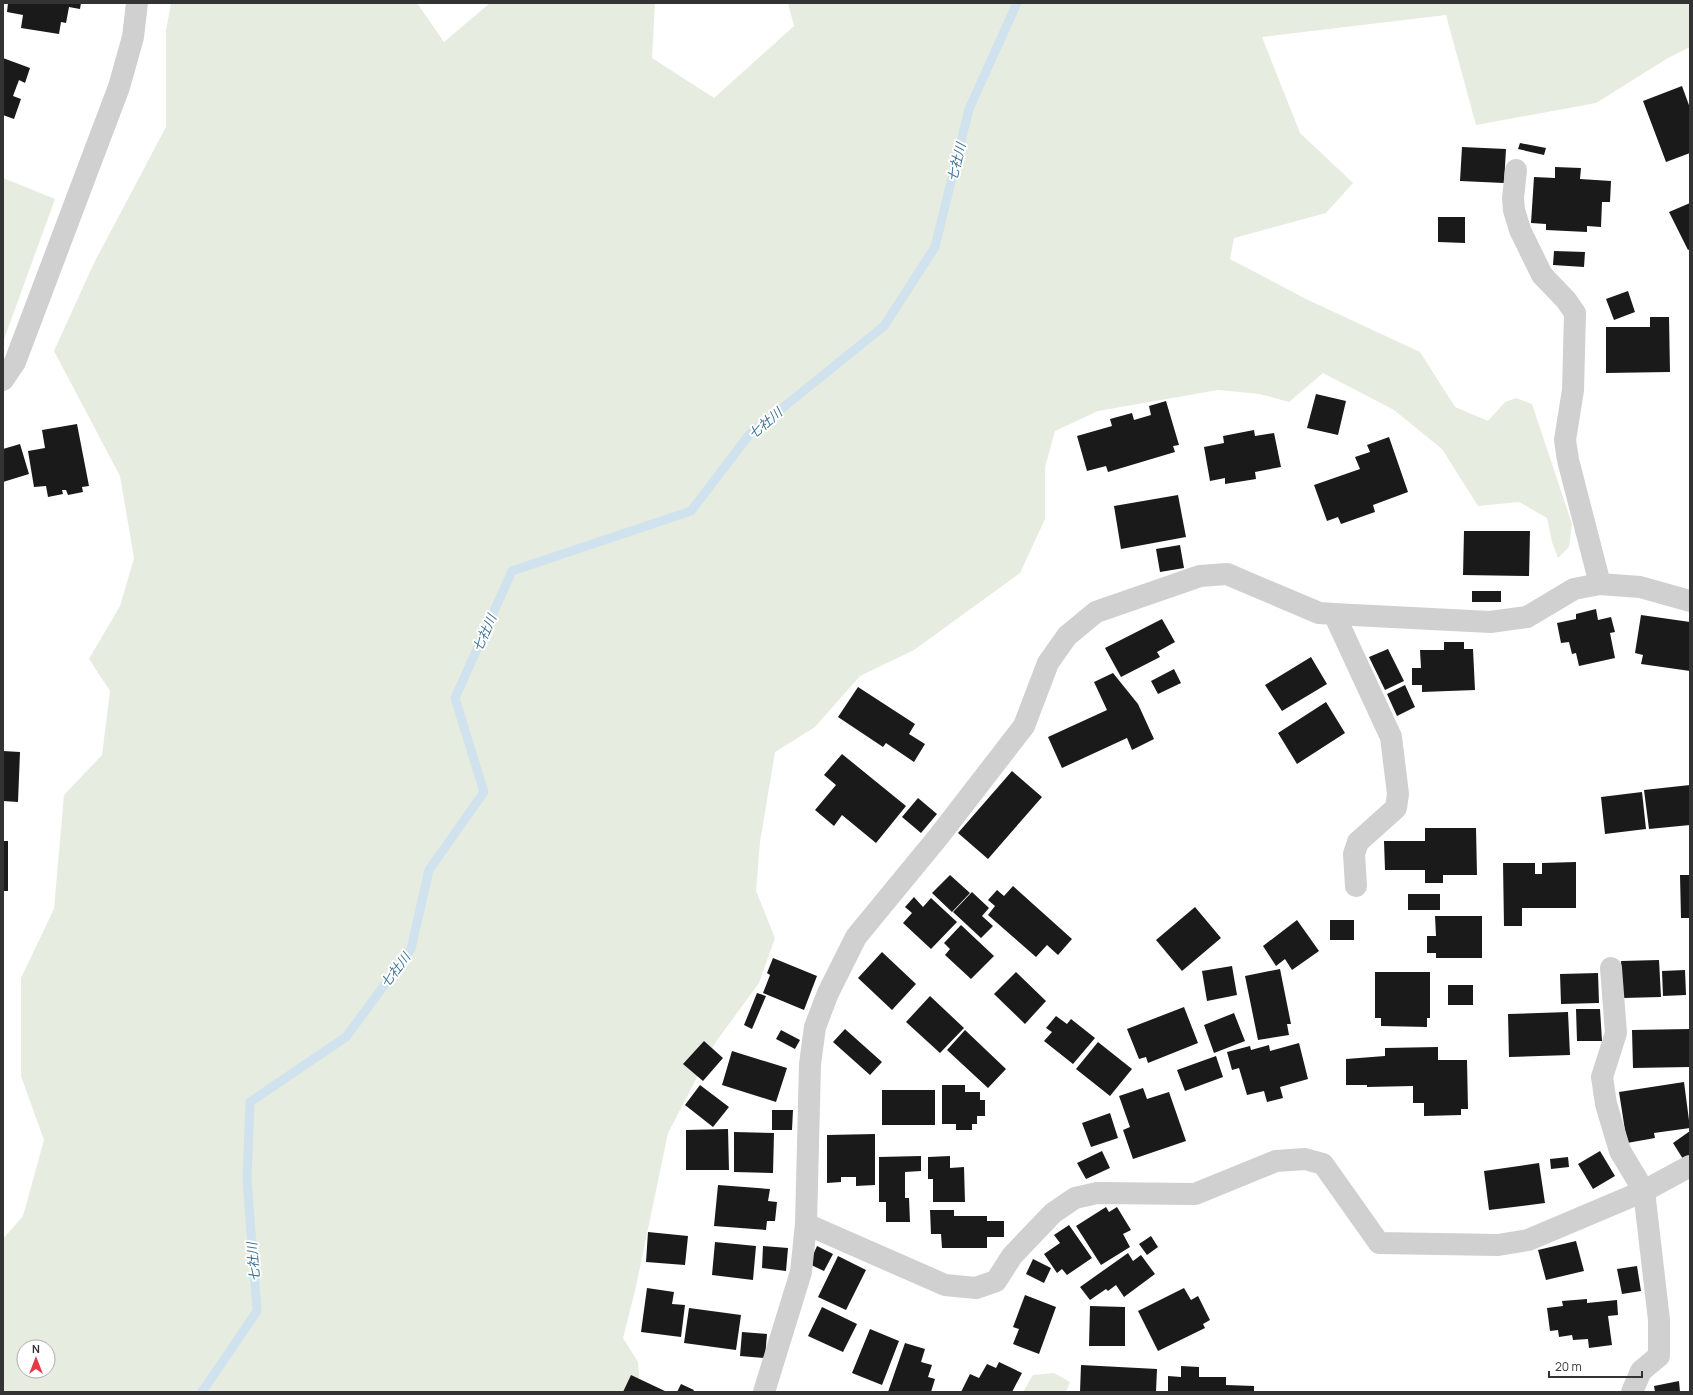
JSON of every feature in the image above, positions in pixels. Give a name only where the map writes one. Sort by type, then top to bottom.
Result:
[{"type":"street","points":[[3,380],[15,362],[119,88],[133,37],[136,3]]},
{"type":"street","points":[[1516,170],[1514,210],[1520,230],[1542,275],[1566,300],[1575,313],[1573,390],[1565,440],[1568,460],[1600,584]]},
{"type":"street","points":[[764,1392],[801,1272],[806,1224],[810,1064],[816,1027],[828,993],[856,937],[939,836],[1024,726],[1048,663],[1067,636],[1096,612],[1200,576],[1227,574],[1319,613],[1334,614],[1490,622],[1527,617],[1574,589],[1600,584],[1640,587],[1690,601]]},
{"type":"street","points":[[1334,614],[1391,737],[1398,794],[1396,808],[1358,842],[1354,854],[1356,886]]},
{"type":"street","points":[[1611,968],[1616,1033],[1602,1077],[1606,1104],[1620,1151],[1644,1191],[1659,1320],[1659,1356],[1641,1371],[1632,1392]]},
{"type":"street","points":[[806,1224],[945,1286],[976,1288],[996,1281],[1012,1256],[1053,1213],[1075,1198],[1097,1193],[1195,1194],[1276,1161],[1305,1159],[1323,1164],[1379,1243],[1498,1245],[1528,1240],[1644,1191],[1690,1166]]},
{"type":"shaded area","points":[[171,3],[417,3],[444,42],[490,3],[655,3],[652,58],[714,98],[794,26],[788,3],[1690,3],[1690,47],[1668,58],[1596,103],[1476,125],[1446,15],[1262,37],[1300,133],[1353,183],[1326,213],[1234,238],[1230,259],[1306,299],[1420,352],[1455,407],[1488,421],[1505,402],[1516,398],[1532,404],[1572,524],[1569,547],[1558,558],[1552,542],[1547,518],[1519,502],[1478,506],[1442,449],[1394,410],[1323,373],[1289,402],[1260,394],[1218,390],[1098,411],[1055,431],[1045,467],[1045,519],[1020,573],[914,650],[860,676],[815,727],[775,752],[760,842],[756,891],[775,938],[759,983],[715,1043],[668,1133],[635,1291],[623,1338],[638,1362],[640,1392],[3,1392],[3,1239],[23,1216],[44,1140],[21,1076],[21,978],[54,909],[64,795],[102,755],[110,691],[89,659],[120,606],[134,558],[120,476],[54,351],[94,263],[166,127],[166,31]]},
{"type":"shaded area","points":[[3,178],[55,199],[3,342]]},
{"type":"shaded area","points":[[1054,1373],[1070,1382],[1066,1392],[1023,1392],[1033,1375]]},
{"type":"building","points":[[8,3],[81,3],[80,9],[69,7],[66,23],[61,22],[59,34],[21,28],[23,15],[7,12]]},
{"type":"building","points":[[3,58],[30,68],[25,83],[19,80],[13,96],[21,99],[14,119],[3,115]]},
{"type":"building","points":[[1682,86],[1690,108],[1690,153],[1666,162],[1643,101]]},
{"type":"building","points":[[1520,143],[1546,148],[1544,155],[1518,149]]},
{"type":"building","points":[[1462,147],[1506,149],[1504,183],[1460,181]]},
{"type":"building","points":[[1555,167],[1581,168],[1580,179],[1611,181],[1610,202],[1602,202],[1601,227],[1587,226],[1587,232],[1546,230],[1546,224],[1531,223],[1534,177],[1555,178]]},
{"type":"building","points":[[1690,203],[1690,249],[1688,250],[1669,212]]},
{"type":"building","points":[[1438,217],[1465,217],[1465,243],[1438,242]]},
{"type":"building","points":[[1554,251],[1585,252],[1584,267],[1553,265]]},
{"type":"building","points":[[1628,291],[1635,312],[1614,320],[1606,299]]},
{"type":"building","points":[[1650,317],[1669,317],[1670,372],[1606,373],[1606,327],[1650,327]]},
{"type":"building","points":[[1316,394],[1346,401],[1338,435],[1307,428]]},
{"type":"building","points":[[1166,401],[1179,445],[1173,446],[1175,452],[1108,472],[1106,466],[1087,471],[1077,436],[1112,426],[1110,419],[1132,413],[1134,420],[1151,415],[1149,406]]},
{"type":"building","points":[[77,424],[89,486],[82,487],[83,492],[68,495],[66,490],[62,490],[63,494],[48,497],[46,486],[34,487],[28,451],[45,448],[42,430]]},
{"type":"building","points":[[1254,430],[1255,436],[1274,433],[1281,467],[1255,472],[1256,479],[1225,484],[1225,478],[1210,481],[1204,447],[1224,443],[1223,436]]},
{"type":"building","points":[[1389,437],[1408,492],[1373,505],[1375,512],[1341,524],[1338,517],[1327,521],[1314,485],[1360,469],[1355,457],[1370,452],[1367,445]]},
{"type":"building","points":[[20,444],[29,474],[3,482],[3,449]]},
{"type":"building","points":[[1178,495],[1186,537],[1121,549],[1114,506]]},
{"type":"building","points":[[1464,531],[1530,531],[1529,576],[1463,575]]},
{"type":"building","points":[[1180,545],[1184,568],[1160,572],[1156,549]]},
{"type":"building","points":[[1472,591],[1501,591],[1501,602],[1472,602]]},
{"type":"building","points":[[1596,609],[1598,620],[1611,617],[1615,632],[1610,633],[1615,658],[1579,666],[1576,653],[1572,654],[1569,642],[1561,643],[1557,623],[1576,619],[1576,614]]},
{"type":"building","points":[[1641,615],[1690,622],[1690,671],[1641,664],[1643,655],[1635,653]]},
{"type":"building","points":[[1162,619],[1175,642],[1157,652],[1160,657],[1121,677],[1105,648]]},
{"type":"building","points":[[1444,642],[1464,642],[1464,649],[1473,649],[1475,690],[1422,692],[1422,685],[1412,685],[1412,668],[1421,668],[1420,650],[1444,650]]},
{"type":"building","points":[[1388,649],[1404,681],[1385,690],[1369,657]]},
{"type":"building","points":[[1311,657],[1327,684],[1282,711],[1265,685]]},
{"type":"building","points":[[1174,669],[1181,683],[1158,694],[1151,681]]},
{"type":"building","points":[[1113,673],[1138,704],[1154,739],[1132,750],[1127,738],[1062,768],[1048,737],[1107,710],[1094,682]]},
{"type":"building","points":[[1405,685],[1415,707],[1397,716],[1387,694]]},
{"type":"building","points":[[858,687],[915,724],[909,734],[925,744],[914,762],[886,743],[883,747],[838,717]]},
{"type":"building","points":[[1326,702],[1345,733],[1297,764],[1278,733]]},
{"type":"building","points":[[3,751],[20,752],[18,802],[3,801]]},
{"type":"building","points":[[842,754],[906,806],[876,843],[842,815],[834,826],[815,810],[836,785],[824,775]]},
{"type":"building","points":[[1012,771],[1042,797],[988,859],[958,833]]},
{"type":"building","points":[[1690,785],[1690,825],[1649,829],[1644,790]]},
{"type":"building","points":[[1642,792],[1646,829],[1605,834],[1601,797]]},
{"type":"building","points":[[918,798],[937,814],[921,833],[902,817]]},
{"type":"building","points":[[1425,828],[1476,828],[1477,875],[1443,875],[1443,883],[1425,883],[1425,870],[1385,870],[1384,841],[1425,841]]},
{"type":"building","points":[[3,841],[8,841],[8,891],[3,891]]},
{"type":"building","points":[[1576,862],[1576,908],[1522,908],[1522,926],[1504,926],[1503,863],[1535,863],[1535,874],[1542,874],[1542,863]]},
{"type":"building","points":[[950,875],[970,893],[952,912],[932,893]]},
{"type":"building","points":[[1680,875],[1690,875],[1690,918],[1681,918]]},
{"type":"building","points":[[1013,886],[1072,939],[1058,955],[1047,945],[1036,957],[988,915],[995,906],[988,900],[997,890],[1004,896]]},
{"type":"building","points":[[972,892],[989,908],[982,916],[993,926],[981,938],[953,912]]},
{"type":"building","points":[[1408,894],[1440,894],[1440,910],[1408,910]]},
{"type":"building","points":[[914,897],[923,907],[931,898],[957,922],[931,949],[903,923],[912,913],[905,907]]},
{"type":"building","points":[[1195,907],[1221,938],[1182,971],[1156,940]]},
{"type":"building","points":[[1435,916],[1482,916],[1482,958],[1436,958],[1436,953],[1427,953],[1427,936],[1436,936]]},
{"type":"building","points":[[1297,920],[1319,951],[1292,970],[1285,959],[1276,966],[1263,946]]},
{"type":"building","points":[[1330,920],[1354,920],[1354,940],[1330,940]]},
{"type":"building","points":[[961,925],[994,956],[971,979],[945,955],[950,949],[944,943]]},
{"type":"building","points":[[882,952],[916,984],[892,1010],[858,978]]},
{"type":"building","points":[[773,958],[817,976],[804,1010],[763,993],[770,975],[767,973]]},
{"type":"building","points":[[1659,960],[1661,997],[1623,998],[1621,961]]},
{"type":"building","points":[[1232,966],[1237,995],[1207,1001],[1202,971]]},
{"type":"building","points":[[1280,969],[1291,1024],[1287,1024],[1289,1035],[1258,1040],[1245,976]]},
{"type":"building","points":[[1685,970],[1686,995],[1663,996],[1662,971]]},
{"type":"building","points":[[1016,972],[1046,1001],[1025,1024],[994,994]]},
{"type":"building","points":[[1375,972],[1430,972],[1430,1018],[1427,1018],[1427,1027],[1381,1026],[1381,1018],[1375,1018]]},
{"type":"building","points":[[1598,973],[1599,1003],[1561,1004],[1560,974]]},
{"type":"building","points":[[1448,985],[1473,985],[1473,1005],[1448,1005]]},
{"type":"building","points":[[757,993],[766,996],[752,1029],[744,1025]]},
{"type":"building","points":[[930,996],[964,1028],[940,1053],[906,1022]]},
{"type":"building","points":[[1184,1007],[1198,1043],[1148,1063],[1146,1057],[1139,1059],[1127,1029]]},
{"type":"building","points":[[1576,1009],[1600,1009],[1602,1041],[1577,1041]]},
{"type":"building","points":[[1568,1012],[1570,1055],[1509,1057],[1508,1014]]},
{"type":"building","points":[[1234,1013],[1245,1041],[1214,1053],[1204,1025]]},
{"type":"building","points":[[1056,1016],[1067,1024],[1071,1019],[1095,1038],[1073,1064],[1044,1041],[1052,1032],[1046,1028]]},
{"type":"building","points":[[845,1029],[882,1062],[870,1075],[833,1042]]},
{"type":"building","points":[[1690,1029],[1690,1067],[1633,1068],[1632,1030]]},
{"type":"building","points":[[781,1030],[800,1040],[795,1049],[776,1039]]},
{"type":"building","points":[[965,1030],[1006,1069],[988,1088],[947,1050]]},
{"type":"building","points":[[704,1041],[723,1058],[703,1081],[683,1064]]},
{"type":"building","points":[[1098,1042],[1132,1069],[1110,1096],[1076,1069]]},
{"type":"building","points":[[1299,1043],[1308,1079],[1280,1087],[1283,1098],[1267,1102],[1264,1091],[1247,1095],[1239,1068],[1232,1070],[1227,1052],[1250,1046],[1251,1050],[1269,1045],[1270,1051]]},
{"type":"building","points":[[1438,1047],[1438,1060],[1467,1060],[1468,1109],[1461,1109],[1461,1115],[1424,1116],[1424,1103],[1413,1103],[1413,1086],[1367,1087],[1367,1085],[1346,1085],[1346,1059],[1385,1056],[1385,1048]]},
{"type":"building","points":[[732,1051],[787,1068],[776,1102],[722,1085]]},
{"type":"building","points":[[1216,1056],[1223,1077],[1185,1091],[1177,1070]]},
{"type":"building","points":[[1684,1082],[1690,1128],[1654,1133],[1655,1138],[1627,1143],[1619,1092]]},
{"type":"building","points":[[700,1085],[729,1107],[713,1127],[685,1105]]},
{"type":"building","points":[[942,1085],[965,1085],[965,1092],[980,1092],[980,1100],[985,1100],[985,1116],[977,1116],[977,1124],[972,1124],[972,1130],[956,1130],[956,1124],[942,1124]]},
{"type":"building","points":[[1143,1088],[1147,1099],[1169,1092],[1186,1141],[1133,1159],[1123,1130],[1130,1127],[1119,1096]]},
{"type":"building","points":[[882,1090],[935,1090],[935,1125],[882,1125]]},
{"type":"building","points":[[772,1110],[793,1110],[792,1130],[772,1130]]},
{"type":"building","points":[[1110,1113],[1118,1138],[1091,1147],[1082,1123]]},
{"type":"building","points":[[728,1129],[729,1170],[686,1170],[686,1130]]},
{"type":"building","points":[[1690,1131],[1690,1155],[1683,1159],[1673,1143]]},
{"type":"building","points":[[734,1132],[774,1133],[773,1173],[734,1172]]},
{"type":"building","points":[[875,1134],[875,1185],[856,1186],[856,1177],[841,1177],[841,1182],[827,1183],[827,1135]]},
{"type":"building","points":[[1102,1151],[1110,1168],[1086,1179],[1077,1163]]},
{"type":"building","points":[[1600,1151],[1615,1176],[1593,1189],[1578,1164]]},
{"type":"building","points":[[921,1156],[921,1171],[905,1172],[905,1198],[909,1198],[910,1222],[886,1222],[886,1202],[879,1202],[879,1157]]},
{"type":"building","points":[[950,1156],[950,1168],[964,1167],[965,1202],[933,1202],[933,1179],[928,1179],[928,1157]]},
{"type":"building","points":[[1568,1157],[1569,1167],[1551,1169],[1550,1159]]},
{"type":"building","points":[[1539,1163],[1545,1203],[1489,1210],[1484,1171]]},
{"type":"building","points":[[718,1185],[770,1189],[768,1201],[777,1202],[775,1221],[767,1221],[766,1230],[714,1226]]},
{"type":"building","points":[[1106,1207],[1109,1212],[1117,1207],[1131,1230],[1123,1234],[1130,1247],[1101,1265],[1076,1226]]},
{"type":"building","points":[[930,1210],[954,1210],[954,1216],[987,1216],[987,1221],[1004,1221],[1004,1237],[987,1237],[987,1248],[942,1248],[941,1234],[931,1234]]},
{"type":"building","points":[[1069,1225],[1092,1258],[1067,1275],[1062,1269],[1057,1273],[1044,1254],[1060,1243],[1054,1235]]},
{"type":"building","points":[[648,1232],[688,1236],[685,1265],[646,1262]]},
{"type":"building","points":[[1151,1236],[1158,1247],[1147,1255],[1139,1244]]},
{"type":"building","points":[[1576,1241],[1584,1271],[1546,1280],[1538,1250]]},
{"type":"building","points":[[715,1242],[756,1246],[753,1280],[712,1275]]},
{"type":"building","points":[[763,1246],[788,1248],[786,1271],[762,1268]]},
{"type":"building","points":[[817,1246],[833,1254],[824,1271],[809,1264]]},
{"type":"building","points":[[1128,1253],[1133,1261],[1141,1255],[1155,1274],[1124,1297],[1116,1285],[1108,1291],[1106,1289],[1090,1300],[1080,1287]]},
{"type":"building","points":[[838,1256],[866,1270],[846,1310],[818,1297]]},
{"type":"building","points":[[1033,1259],[1051,1268],[1044,1283],[1026,1274]]},
{"type":"building","points":[[1637,1266],[1641,1291],[1622,1294],[1617,1269]]},
{"type":"building","points":[[647,1288],[674,1292],[672,1304],[685,1305],[681,1337],[641,1332]]},
{"type":"building","points":[[1184,1288],[1191,1300],[1198,1296],[1210,1320],[1203,1324],[1205,1328],[1158,1351],[1138,1311]]},
{"type":"building","points":[[1025,1295],[1056,1307],[1039,1354],[1013,1344],[1019,1329],[1013,1327]]},
{"type":"building","points":[[1587,1299],[1587,1303],[1617,1300],[1618,1315],[1608,1316],[1612,1345],[1589,1348],[1588,1339],[1573,1340],[1572,1335],[1559,1337],[1558,1330],[1550,1331],[1547,1308],[1563,1306],[1562,1301]]},
{"type":"building","points":[[1090,1306],[1125,1307],[1125,1346],[1089,1346]]},
{"type":"building","points":[[822,1307],[857,1324],[843,1352],[808,1336]]},
{"type":"building","points":[[689,1308],[741,1315],[736,1350],[684,1343]]},
{"type":"building","points":[[870,1329],[899,1341],[882,1385],[852,1373]]},
{"type":"building","points":[[742,1332],[767,1334],[765,1358],[740,1356]]},
{"type":"building","points":[[905,1343],[925,1349],[921,1362],[932,1365],[928,1377],[935,1379],[931,1392],[888,1392]]},
{"type":"building","points":[[999,1362],[1022,1373],[1012,1392],[961,1392],[970,1374],[979,1378],[987,1364],[996,1368]]},
{"type":"building","points":[[1081,1365],[1157,1369],[1156,1392],[1080,1392]]},
{"type":"building","points":[[1181,1366],[1199,1367],[1199,1377],[1226,1377],[1226,1385],[1254,1386],[1254,1392],[1168,1392],[1168,1376],[1181,1377]]},
{"type":"building","points":[[631,1375],[667,1392],[623,1392]]},
{"type":"building","points":[[1679,1381],[1680,1392],[1655,1392],[1654,1386]]},
{"type":"building","points":[[681,1384],[694,1390],[693,1392],[677,1392]]},
{"type":"waterway","name":"七社川","points":[[202,1392],[257,1311],[247,1179],[250,1102],[346,1037],[411,949],[429,870],[484,792],[455,698],[512,571],[691,511],[749,435],[884,326],[935,247],[969,109],[1017,3]]}]
